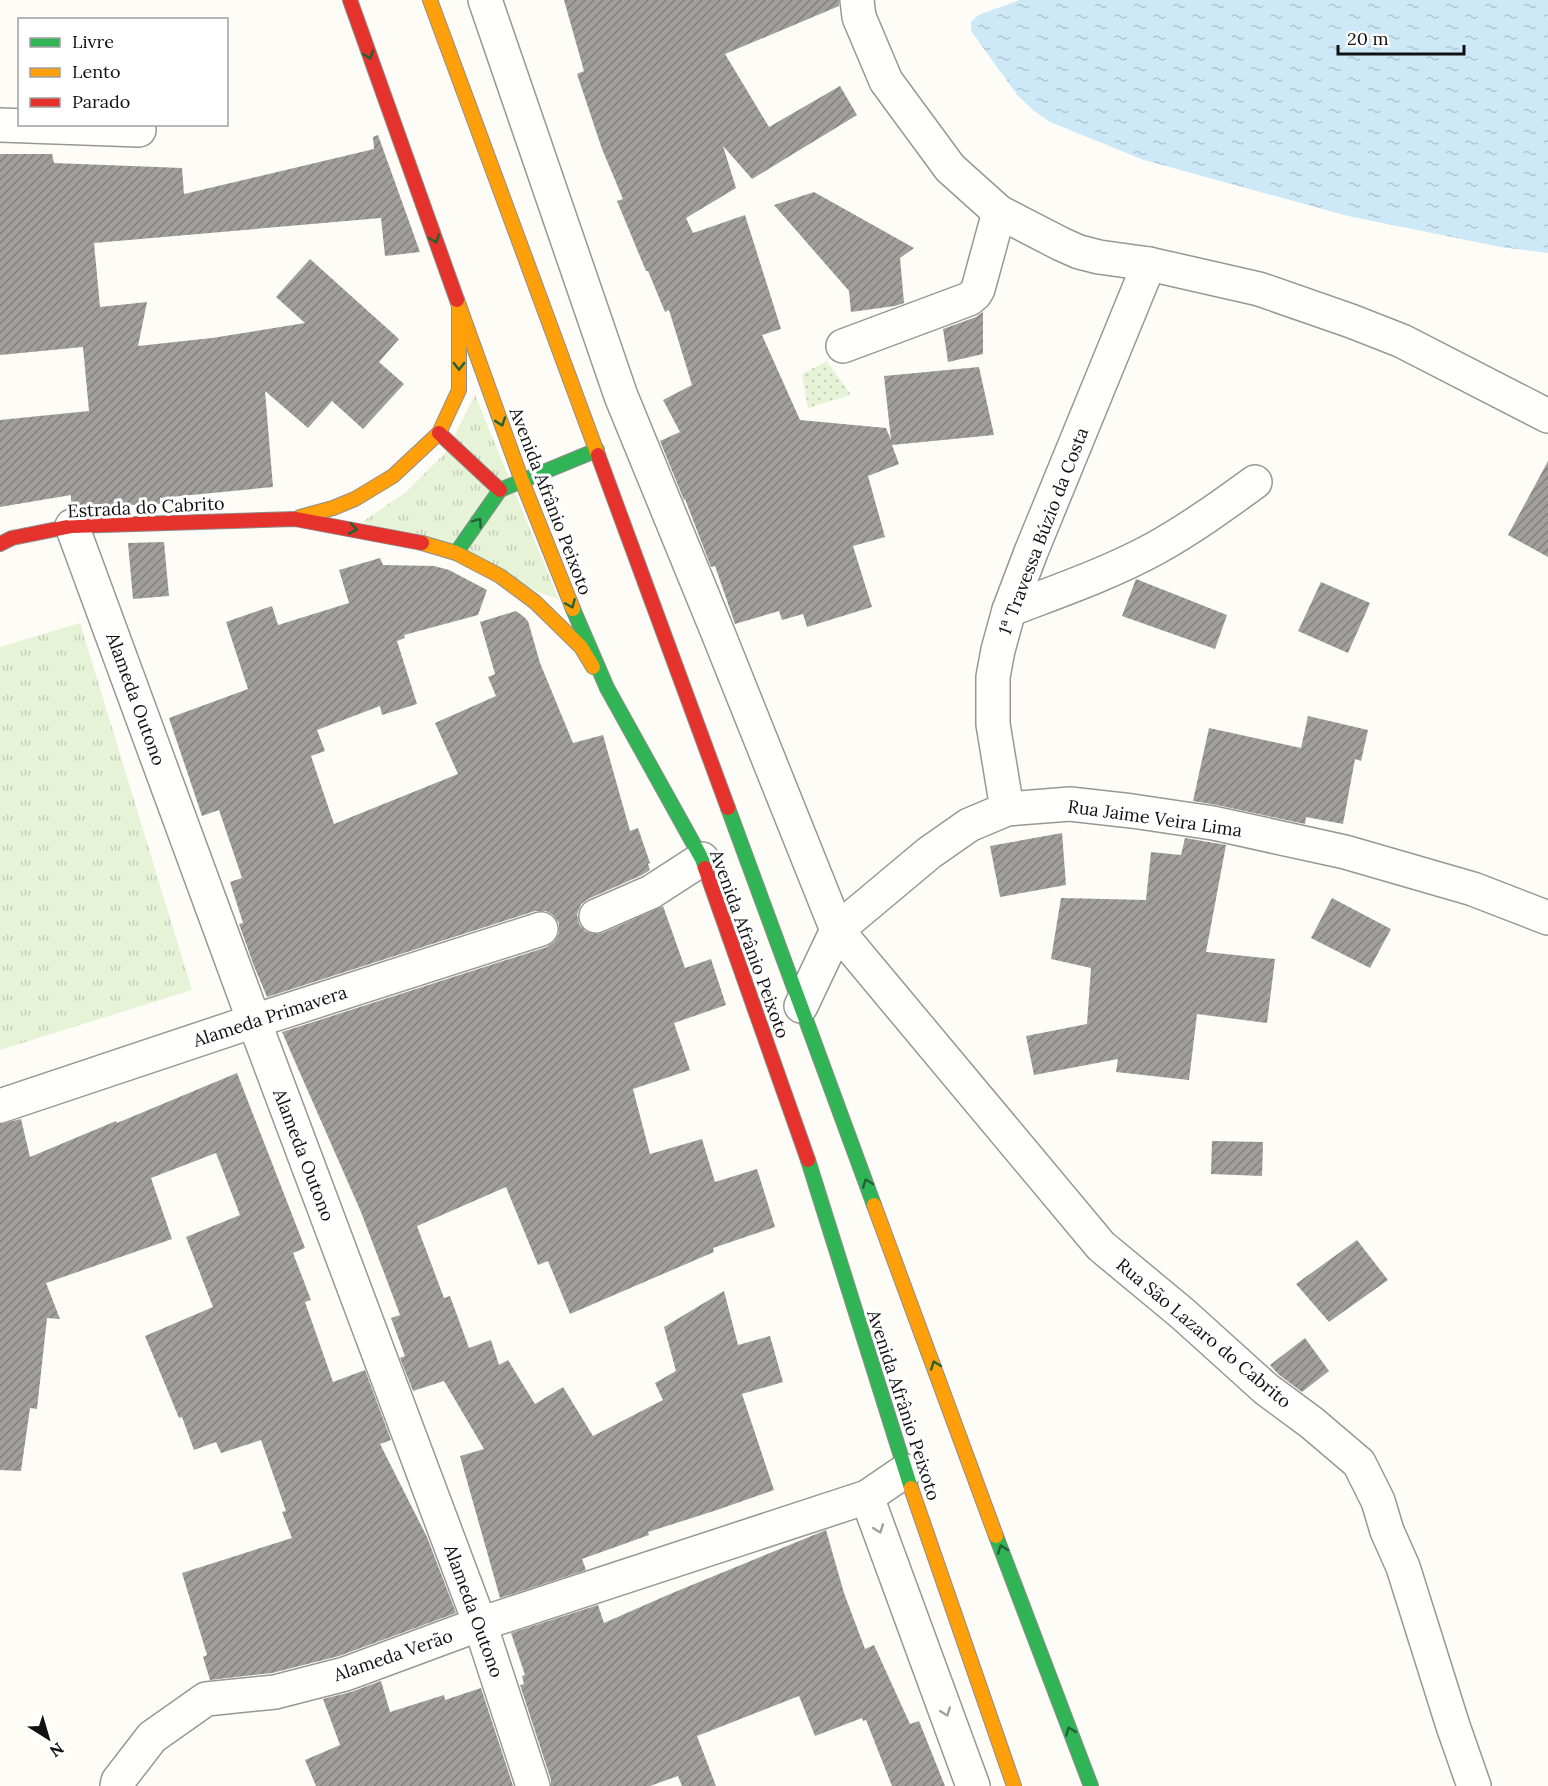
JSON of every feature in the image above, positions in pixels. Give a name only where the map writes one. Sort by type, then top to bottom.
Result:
[{"type":"main road","name":"Avenida Afrânio Peixoto","points":[[350,0],[522,481],[558,573],[607,688],[702,859],[804,1147],[904,1471],[1014,1786]]},
{"type":"main road","name":"Avenida Afrânio Peixoto","points":[[430,0],[1090,1786]]},
{"type":"main road","name":"Estrada do Cabrito","points":[[295,519],[333,508],[393,476],[439,433],[459,390],[459,307]]},
{"type":"main road","points":[[439,433],[500,490]]},
{"type":"main road","points":[[456,553],[500,490],[597,450]]},
{"type":"main road","name":"Estrada do Cabrito","points":[[0,544],[12,538],[72,526],[295,519],[404,539],[456,553],[500,576],[535,602],[581,647],[607,688]]},
{"type":"street","name":"Rua São Lazaro do Cabrito","points":[[485,0],[621,396],[837,930],[1101,1246],[1183,1314],[1266,1389],[1312,1423],[1359,1463],[1378,1501],[1387,1531],[1403,1567],[1474,1786]]},
{"type":"street","points":[[856,0],[859,17],[886,81],[950,168],[999,212],[1079,252],[1149,264],[1259,289],[1351,321],[1402,341],[1548,416]]},
{"type":"street","points":[[0,125],[18,126]]},
{"type":"street","points":[[28,126],[139,130]]},
{"type":"street","points":[[843,346],[969,299],[975,294],[999,212]]},
{"type":"street","name":"1ª Travessa Búzio da Costa","points":[[1007,809],[992,705],[993,677],[1009,610],[1149,264]]},
{"type":"street","points":[[1009,610],[1096,576],[1153,549],[1212,515],[1255,482]]},
{"type":"street","name":"Alameda Outono","points":[[72,526],[254,1021],[480,1624],[533,1786]]},
{"type":"street","name":"Rua Jaime Veira Lima","points":[[801,1006],[837,930],[929,853],[969,825],[1007,809],[1070,804],[1213,823],[1345,852],[1473,889],[1548,918]]},
{"type":"street","points":[[596,916],[651,892],[702,859]]},
{"type":"street","name":"Alameda Primavera","points":[[0,1106],[254,1021],[541,929]]},
{"type":"street","name":"Alameda Verão","points":[[117,1786],[118,1781],[152,1737],[206,1699],[276,1692],[345,1674],[480,1624],[867,1497],[904,1471]]},
{"type":"street","points":[[867,1497],[973,1786]]},
{"type":"green space","points":[[827,361],[851,395],[808,408],[802,374]]},
{"type":"green space","points":[[475,395],[559,600],[362,522],[405,493],[446,452]]},
{"type":"green space","points":[[80,623],[192,990],[0,1050],[0,647]]},
{"type":"water","points":[[1020,0],[1548,0],[1548,253],[1501,247],[1348,216],[1144,160],[1050,122],[1018,96],[971,31],[971,22],[978,15]]},
{"type":"building","points":[[564,0],[839,0],[839,6],[725,54],[769,127],[840,86],[857,115],[752,179],[723,146],[736,188],[686,218],[693,233],[745,215],[781,329],[762,335],[800,420],[886,428],[891,440],[884,376],[979,367],[994,435],[892,445],[899,464],[868,476],[885,537],[853,546],[872,607],[807,627],[803,614],[782,620],[779,611],[735,624],[715,566],[711,567],[660,441],[680,432],[663,400],[692,385],[669,310],[665,312],[617,201],[623,199],[602,149],[577,74],[584,71]]},
{"type":"building","points":[[378,135],[420,252],[385,256],[381,218],[94,243],[100,307],[147,302],[138,346],[212,338],[305,323],[276,297],[310,259],[399,339],[379,362],[404,384],[363,429],[332,401],[308,428],[265,391],[273,487],[160,498],[160,504],[71,507],[71,495],[0,507],[0,420],[89,411],[83,347],[0,355],[0,154],[52,154],[54,163],[182,168],[184,194],[374,149],[373,137]]},
{"type":"building","points":[[814,192],[914,248],[900,258],[904,303],[851,312],[849,291],[774,205]]},
{"type":"building","points":[[983,312],[983,354],[948,362],[943,329],[976,317]]},
{"type":"building","points":[[1548,461],[1548,557],[1508,535]]},
{"type":"building","points":[[164,542],[169,596],[133,599],[128,543]]},
{"type":"building","points":[[380,558],[383,565],[434,566],[449,570],[487,590],[478,615],[404,635],[405,638],[397,641],[417,704],[382,715],[380,706],[317,730],[325,751],[311,756],[334,824],[458,774],[435,723],[496,696],[488,677],[495,674],[480,622],[516,611],[523,616],[528,621],[540,663],[573,743],[603,735],[630,831],[638,828],[650,863],[648,864],[650,870],[642,875],[581,904],[577,914],[579,924],[585,931],[593,934],[603,933],[663,906],[685,968],[711,959],[726,1005],[674,1023],[690,1070],[633,1089],[650,1154],[702,1139],[715,1182],[757,1169],[775,1227],[713,1248],[714,1252],[570,1314],[548,1261],[538,1265],[506,1187],[417,1226],[444,1298],[450,1296],[469,1348],[491,1340],[499,1365],[508,1360],[535,1404],[563,1387],[593,1436],[663,1400],[655,1383],[676,1371],[664,1327],[724,1291],[738,1345],[770,1336],[783,1382],[742,1394],[774,1490],[648,1532],[649,1535],[582,1559],[586,1570],[500,1598],[460,1456],[484,1449],[444,1381],[413,1391],[400,1358],[405,1356],[391,1318],[400,1315],[361,1212],[282,1032],[547,947],[559,934],[559,923],[553,915],[546,911],[535,911],[267,997],[239,924],[243,923],[230,882],[242,878],[219,810],[202,816],[169,718],[248,689],[226,622],[272,606],[278,625],[349,603],[339,570]]},
{"type":"building","points":[[1136,579],[1227,615],[1215,649],[1122,616]]},
{"type":"building","points":[[1321,582],[1370,603],[1348,653],[1298,631]]},
{"type":"building","points":[[1308,716],[1368,730],[1361,761],[1355,759],[1343,824],[1306,817],[1305,824],[1193,801],[1209,728],[1301,748]]},
{"type":"building","points":[[1062,833],[1066,885],[1000,897],[990,846]]},
{"type":"building","points":[[1185,838],[1226,845],[1206,952],[1275,959],[1267,1023],[1197,1014],[1189,1080],[1116,1072],[1118,1059],[1034,1075],[1026,1036],[1087,1024],[1091,968],[1051,959],[1061,898],[1146,900],[1151,852],[1181,855]]},
{"type":"building","points":[[1332,898],[1391,929],[1370,968],[1311,938]]},
{"type":"building","points":[[237,1073],[305,1248],[293,1253],[311,1300],[305,1302],[333,1382],[365,1370],[391,1440],[380,1444],[427,1537],[456,1613],[339,1656],[272,1673],[210,1680],[203,1657],[207,1655],[182,1573],[292,1538],[282,1512],[286,1511],[261,1440],[221,1453],[216,1442],[194,1450],[182,1417],[179,1418],[145,1336],[213,1307],[186,1237],[240,1215],[216,1153],[151,1178],[172,1239],[46,1283],[60,1319],[47,1318],[37,1409],[30,1408],[21,1471],[0,1470],[0,1124],[21,1119],[30,1157]]},
{"type":"building","points":[[1212,1141],[1263,1142],[1262,1176],[1211,1174]]},
{"type":"building","points":[[1357,1240],[1388,1280],[1329,1322],[1296,1284]]},
{"type":"building","points":[[1305,1338],[1329,1371],[1302,1392],[1270,1365]]},
{"type":"building","points":[[826,1530],[844,1593],[865,1649],[874,1645],[910,1724],[919,1721],[945,1786],[892,1786],[866,1720],[863,1721],[862,1718],[815,1736],[799,1696],[697,1736],[716,1786],[682,1786],[678,1776],[650,1786],[551,1786],[520,1685],[524,1684],[522,1676],[525,1675],[511,1633],[598,1605],[604,1623]]},
{"type":"building","points":[[381,1681],[390,1712],[444,1695],[445,1700],[481,1688],[513,1786],[316,1786],[305,1760],[340,1745],[323,1699]]},
{"type":"traffic: fast","points":[[456,553],[500,490],[597,450]]},
{"type":"traffic: fast","points":[[573,609],[607,688],[705,868]]},
{"type":"traffic: fast","points":[[728,808],[874,1205]]},
{"type":"traffic: fast","points":[[808,1160],[911,1488]]},
{"type":"traffic: fast","points":[[996,1536],[1091,1786]]},
{"type":"traffic: slow","points":[[430,0],[598,455]]},
{"type":"traffic: slow","points":[[457,300],[522,481],[573,609]]},
{"type":"traffic: slow","points":[[300,517],[355,499],[393,476],[439,433],[459,390],[459,309]]},
{"type":"traffic: slow","points":[[422,543],[456,553],[500,576],[535,602],[581,647],[593,667]]},
{"type":"traffic: slow","points":[[874,1205],[996,1536]]},
{"type":"traffic: slow","points":[[911,1488],[1014,1786]]},
{"type":"traffic: jam","points":[[350,0],[457,300]]},
{"type":"traffic: jam","points":[[439,433],[500,490]]},
{"type":"traffic: jam","points":[[598,455],[728,808]]},
{"type":"traffic: jam","points":[[0,544],[12,538],[72,526],[295,519],[422,543]]},
{"type":"traffic: jam","points":[[705,868],[808,1160]]}]
